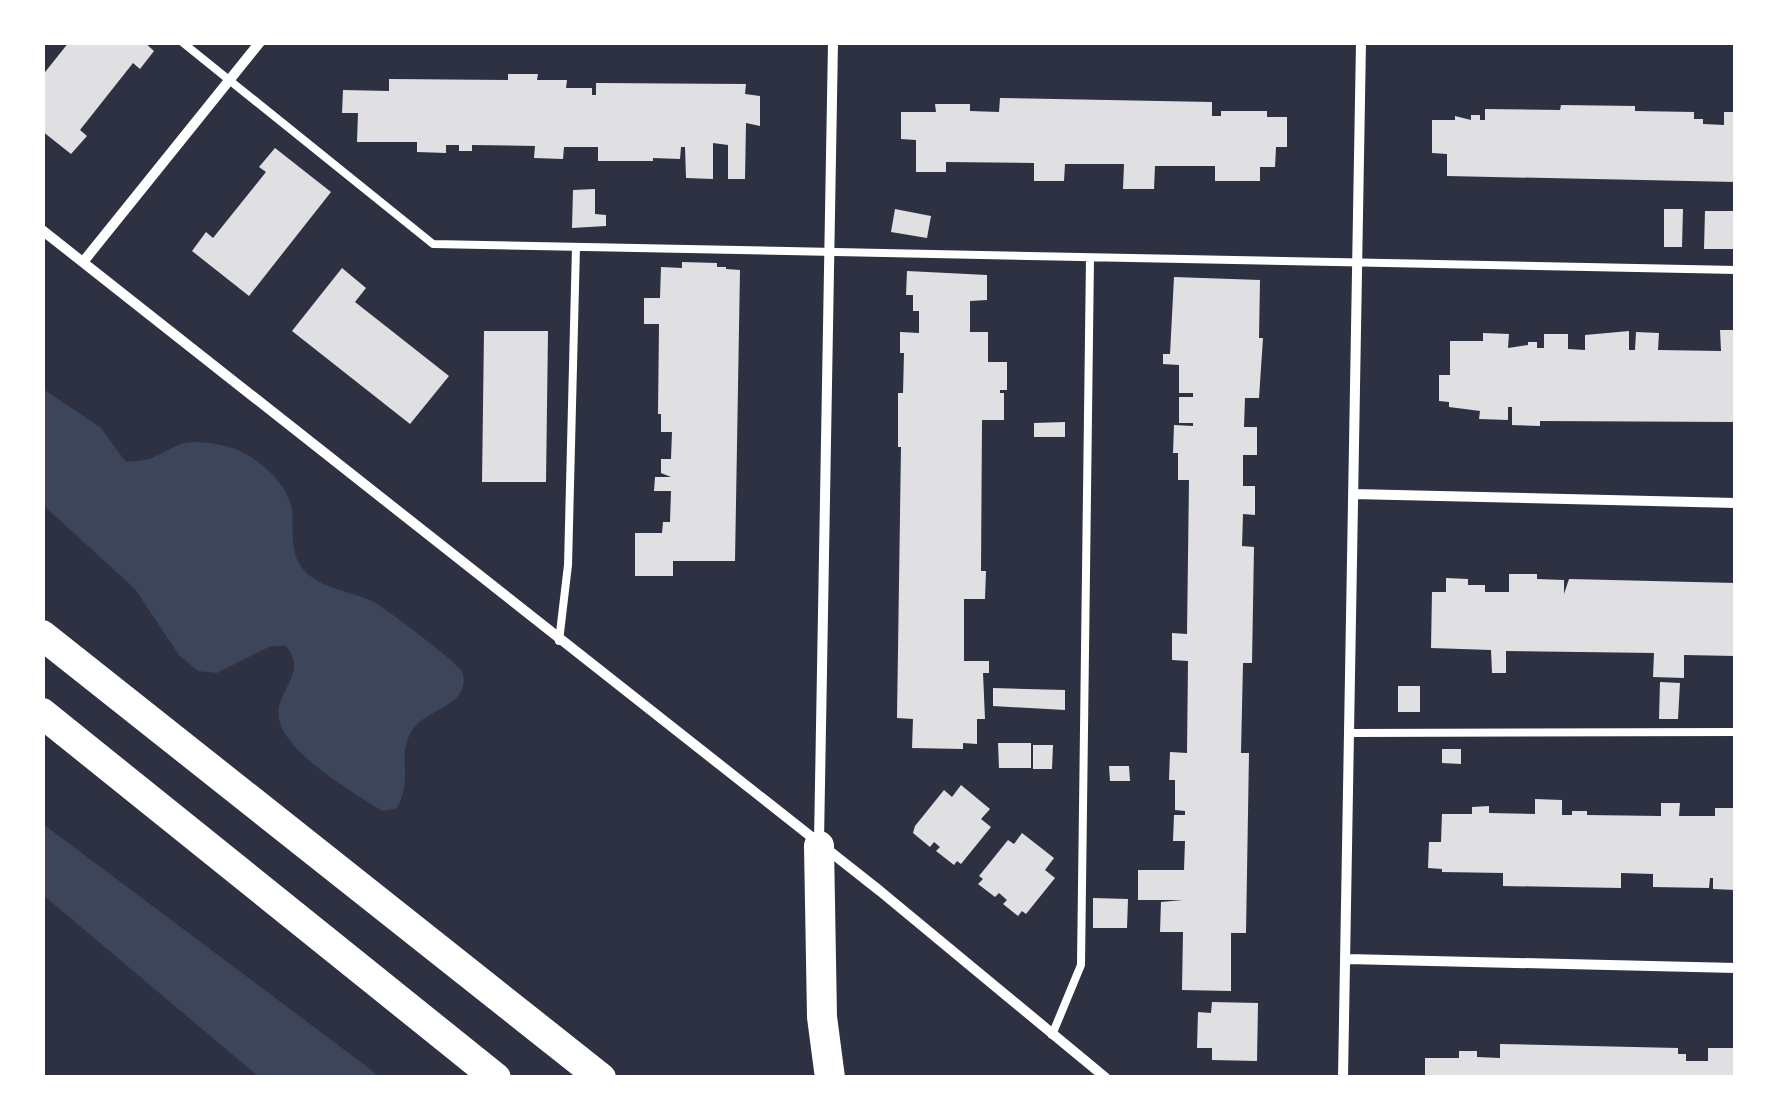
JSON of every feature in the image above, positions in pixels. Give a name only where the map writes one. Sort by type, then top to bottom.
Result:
[{"type":"highway","points":[[42,616],[188,748]]},
{"type":"highway","points":[[42,636],[601,1078]]},
{"type":"highway","points":[[42,713],[496,1078]]},
{"type":"highway","points":[[820,846],[822,1018],[830,1078]]},
{"type":"street","points":[[83,262],[260,42]]},
{"type":"street","points":[[820,846],[834,42]]},
{"type":"street","points":[[1343,1078],[1361,42]]},
{"type":"street","points":[[42,230],[880,891],[1106,1078]]},
{"type":"street","points":[[1354,494],[1736,503]]},
{"type":"street","points":[[1347,960],[1736,968]]},
{"type":"lane","points":[[182,42],[432,244],[1736,270]]},
{"type":"lane","points":[[559,640],[568,565],[576,247]]},
{"type":"lane","points":[[1052,1035],[1081,965],[1090,258]]},
{"type":"lane","points":[[1350,732],[1736,732]]},
{"type":"shaded area","points":[[43,389],[100,427],[126,462],[149,459],[191,442],[222,446],[252,457],[274,477],[290,501],[294,548],[303,569],[327,585],[379,605],[458,666],[464,683],[461,692],[420,722],[408,739],[404,787],[396,809],[382,811],[339,783],[307,758],[284,732],[279,709],[294,666],[286,646],[271,646],[217,673],[198,671],[179,655],[135,589],[43,505]]},
{"type":"shaded area","points":[[43,824],[379,1077],[259,1077],[43,895]]},
{"type":"building","points":[[69,42],[144,42],[154,51],[140,69],[133,63],[80,130],[87,136],[71,154],[42,131],[42,76]]},
{"type":"building","points":[[508,74],[538,74],[537,80],[567,80],[566,88],[592,88],[592,95],[596,95],[596,83],[746,84],[745,94],[760,96],[760,126],[746,123],[745,179],[728,179],[728,145],[713,143],[713,179],[686,178],[685,147],[681,147],[680,159],[653,161],[598,161],[598,147],[564,147],[563,159],[534,158],[535,146],[472,145],[472,151],[459,151],[459,145],[446,145],[446,153],[417,152],[417,142],[357,142],[358,113],[342,113],[343,90],[389,91],[389,79],[508,80]]},
{"type":"building","points":[[1000,98],[1212,102],[1212,116],[1221,116],[1221,111],[1267,111],[1267,117],[1287,117],[1287,147],[1276,147],[1275,167],[1260,167],[1260,181],[1215,181],[1215,166],[1155,166],[1154,189],[1123,189],[1124,164],[1065,164],[1064,181],[1034,181],[1034,163],[946,162],[946,172],[916,172],[916,140],[901,139],[901,112],[936,112],[935,104],[970,104],[970,111],[999,112]]},
{"type":"building","points":[[1561,105],[1694,112],[1694,119],[1703,119],[1703,124],[1724,125],[1724,112],[1736,112],[1736,182],[1447,176],[1447,154],[1432,153],[1432,120],[1455,120],[1455,116],[1471,120],[1471,115],[1480,115],[1480,120],[1485,120],[1485,109],[1560,110]]},
{"type":"building","points":[[275,148],[331,192],[249,296],[192,251],[206,232],[213,238],[266,172],[259,167]]},
{"type":"building","points":[[595,189],[595,214],[606,215],[606,226],[572,228],[573,190]]},
{"type":"building","points":[[895,209],[931,216],[927,238],[891,232]]},
{"type":"building","points":[[1664,209],[1683,209],[1682,247],[1664,247]]},
{"type":"building","points":[[1705,211],[1736,211],[1736,249],[1704,249]]},
{"type":"building","points":[[682,262],[717,263],[717,267],[740,270],[735,561],[673,561],[673,576],[635,576],[635,533],[662,533],[663,522],[670,522],[671,491],[654,491],[655,477],[671,477],[661,473],[661,459],[671,459],[672,432],[661,432],[659,324],[644,324],[644,298],[660,298],[661,267],[682,268]]},
{"type":"building","points":[[342,268],[366,288],[355,302],[449,376],[410,424],[292,331]]},
{"type":"building","points":[[907,271],[987,275],[987,300],[970,301],[970,332],[988,332],[988,362],[1007,362],[1007,390],[1000,390],[1004,393],[1004,420],[982,420],[981,571],[986,571],[985,599],[964,599],[964,661],[989,661],[989,673],[983,673],[985,719],[977,719],[977,744],[963,743],[963,749],[912,748],[913,719],[897,718],[901,447],[898,393],[903,393],[904,353],[900,353],[900,332],[919,333],[919,311],[913,311],[913,295],[906,295]]},
{"type":"building","points":[[1174,277],[1260,280],[1259,338],[1263,338],[1259,398],[1245,398],[1244,427],[1257,427],[1257,455],[1243,455],[1243,486],[1255,486],[1255,515],[1243,514],[1242,546],[1254,547],[1252,663],[1243,663],[1241,753],[1249,753],[1246,933],[1231,933],[1231,991],[1182,990],[1183,932],[1160,932],[1161,902],[1183,900],[1138,900],[1138,870],[1184,870],[1185,841],[1173,841],[1174,815],[1185,815],[1185,811],[1175,810],[1175,780],[1169,780],[1170,752],[1187,753],[1188,661],[1172,660],[1172,633],[1187,634],[1189,480],[1178,480],[1178,453],[1173,453],[1174,425],[1193,426],[1179,423],[1179,397],[1193,397],[1193,393],[1179,393],[1179,365],[1163,364],[1163,354],[1170,354]]},
{"type":"building","points":[[1720,330],[1736,330],[1736,422],[1540,421],[1540,426],[1512,425],[1512,407],[1508,407],[1508,420],[1479,419],[1480,411],[1449,407],[1449,402],[1439,401],[1439,375],[1450,375],[1450,341],[1483,341],[1483,333],[1509,334],[1508,348],[1537,342],[1537,348],[1544,348],[1544,334],[1568,334],[1568,349],[1585,350],[1585,335],[1629,331],[1629,350],[1635,350],[1636,332],[1659,333],[1658,350],[1721,351]]},
{"type":"building","points":[[484,331],[548,331],[546,482],[482,482]]},
{"type":"building","points":[[1065,422],[1065,437],[1034,437],[1034,423]]},
{"type":"building","points":[[1509,574],[1537,574],[1537,579],[1564,580],[1564,594],[1569,579],[1736,583],[1736,656],[1684,655],[1684,678],[1653,677],[1654,653],[1506,651],[1506,673],[1492,673],[1491,650],[1431,648],[1432,592],[1446,592],[1446,578],[1468,579],[1468,585],[1485,585],[1485,592],[1509,592]]},
{"type":"building","points":[[1660,682],[1680,683],[1678,719],[1659,719]]},
{"type":"building","points":[[1398,686],[1420,686],[1420,712],[1398,712]]},
{"type":"building","points":[[993,688],[1065,690],[1065,710],[993,706]]},
{"type":"building","points":[[998,743],[1031,743],[1031,768],[999,768]]},
{"type":"building","points":[[1033,745],[1053,745],[1052,769],[1033,769]]},
{"type":"building","points":[[1442,749],[1461,749],[1461,764],[1442,763]]},
{"type":"building","points":[[1109,766],[1129,766],[1130,781],[1110,781]]},
{"type":"building","points":[[961,785],[990,809],[981,819],[991,827],[961,864],[957,861],[954,865],[936,851],[940,847],[934,842],[930,847],[913,833],[944,790],[952,797]]},
{"type":"building","points":[[1535,799],[1562,800],[1562,815],[1587,811],[1587,815],[1661,816],[1661,803],[1680,803],[1679,816],[1715,816],[1715,808],[1736,808],[1736,890],[1713,889],[1713,878],[1709,888],[1653,887],[1653,874],[1621,873],[1621,888],[1503,886],[1503,873],[1442,872],[1428,868],[1429,842],[1441,842],[1442,814],[1472,814],[1472,807],[1489,806],[1489,813],[1535,814]]},
{"type":"building","points":[[1022,833],[1054,858],[1045,870],[1055,878],[1026,914],[1022,911],[1018,916],[1003,904],[1007,900],[999,893],[995,897],[978,884],[983,879],[979,876],[1008,840],[1014,844]]},
{"type":"building","points":[[1093,898],[1128,899],[1127,928],[1093,928]]},
{"type":"building","points":[[1212,1002],[1258,1003],[1257,1061],[1212,1060],[1212,1048],[1197,1048],[1198,1012],[1211,1013]]},
{"type":"building","points":[[1500,1044],[1678,1048],[1678,1054],[1686,1054],[1686,1061],[1708,1061],[1708,1048],[1736,1048],[1736,1078],[1425,1078],[1425,1058],[1459,1058],[1459,1051],[1477,1051],[1477,1057],[1500,1058]]}]
